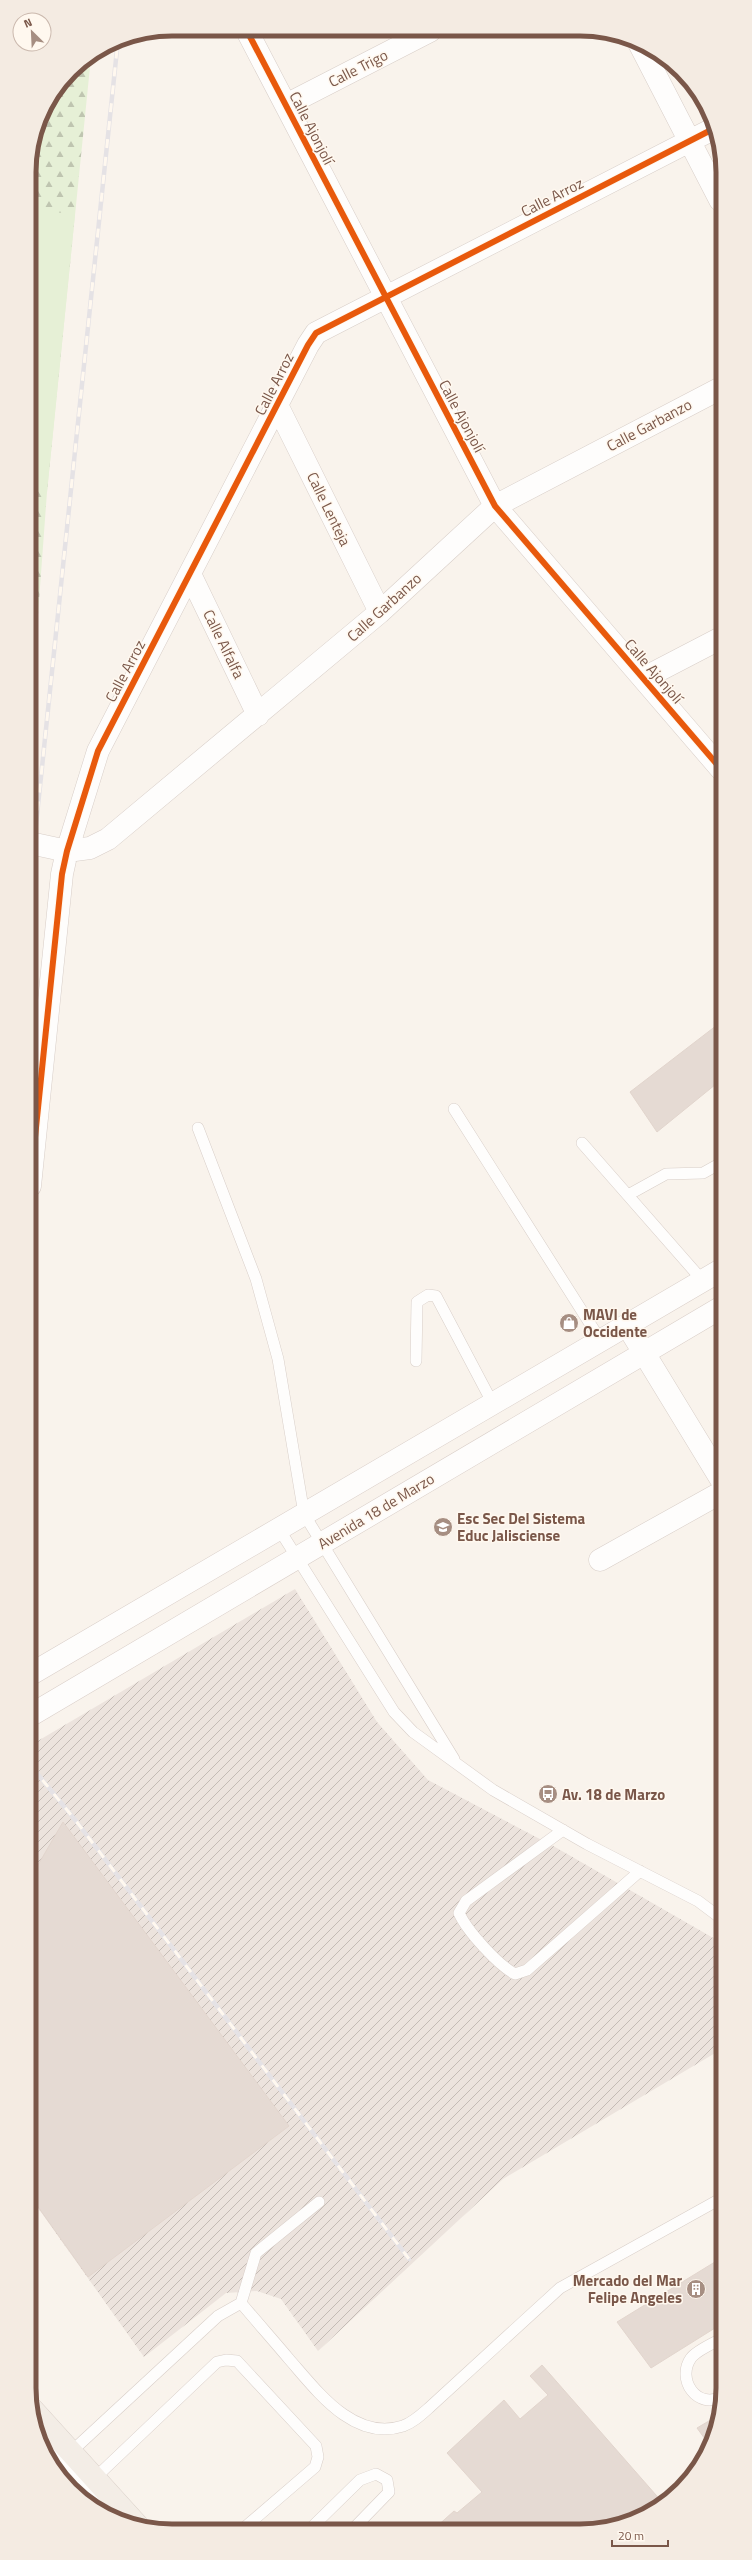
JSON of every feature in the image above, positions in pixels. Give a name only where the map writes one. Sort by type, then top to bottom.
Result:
[{"type":"main road","points":[[40,2418],[130,2517]]},
{"type":"street","name":"Calle Ajonjolí","points":[[249,36],[495,506],[716,763]]},
{"type":"street","name":"Calle Trigo","points":[[286,106],[420,36]]},
{"type":"street","points":[[643,52],[716,192]]},
{"type":"street","name":"Calle Arroz","points":[[36,1128],[62,874],[67,851],[98,751],[316,333],[710,131]]},
{"type":"street","name":"Calle Garbanzo","points":[[36,844],[67,851],[90,848],[108,839],[380,612],[495,506],[716,391]]},
{"type":"street","name":"Calle Lenteja","points":[[278,407],[380,612]]},
{"type":"street","name":"Calle Alfalfa","points":[[190,574],[258,715]]},
{"type":"street","points":[[644,678],[716,641]]},
{"type":"street","points":[[36,1671],[716,1273]]},
{"type":"street","name":"Avenida 18 de Marzo","points":[[36,1711],[716,1310]]},
{"type":"street","points":[[627,1325],[716,1471]]},
{"type":"street","points":[[600,1560],[716,1495]]},
{"type":"lane","points":[[454,1109],[601,1341]]},
{"type":"lane","points":[[198,1128],[258,1286],[278,1359],[304,1514],[454,1759]]},
{"type":"lane","points":[[582,1142],[703,1281]]},
{"type":"lane","points":[[628,1195],[666,1174],[702,1173],[716,1166]]},
{"type":"lane","points":[[416,1362],[417,1302],[428,1295],[436,1296],[493,1404]]},
{"type":"lane","points":[[279,1529],[394,1712],[414,1732],[454,1759],[493,1790],[563,1830],[698,1901],[716,1914]]},
{"type":"lane","points":[[563,1830],[466,1901],[461,1907],[460,1913],[465,1923],[504,1968],[515,1974],[527,1970],[640,1871]]},
{"type":"lane","points":[[241,2304],[327,2402],[349,2418],[370,2426],[385,2428],[403,2426],[416,2419],[431,2406],[560,2288],[716,2201]]},
{"type":"lane","points":[[70,2452],[218,2316],[241,2304],[256,2253],[319,2202]]},
{"type":"lane","points":[[715,2400],[702,2400],[691,2391],[686,2375],[692,2357],[716,2342]]},
{"type":"lane","points":[[94,2478],[216,2362],[226,2360],[237,2361],[316,2446],[318,2457],[314,2467],[249,2524]]},
{"type":"lane","points":[[54,2456],[94,2499]]},
{"type":"lane","points":[[315,2524],[360,2480],[376,2474],[387,2480],[389,2492],[358,2524]]},
{"type":"shaded area","points":[[295,1589],[377,1722],[428,1780],[555,1847],[716,1940],[716,2053],[503,2179],[318,2351],[281,2299],[257,2291],[226,2293],[144,2357],[36,2205],[36,1742]]},
{"type":"green space","points":[[90,63],[47,492],[36,641],[36,163],[43,128],[54,104],[70,82]]},
{"type":"green space","points":[[36,211],[75,214],[47,492],[36,491]]},
{"type":"building","points":[[716,1026],[716,1084],[657,1132],[630,1092]]},
{"type":"building","points":[[63,1822],[289,2126],[88,2277],[36,2204],[36,1868]]},
{"type":"building","name":"Mercado del Mar Felipe Angeles","points":[[716,2261],[716,2327],[651,2368],[617,2322]]},
{"type":"building","points":[[542,2365],[659,2499],[632,2514],[598,2523],[439,2524],[454,2511],[457,2513],[482,2492],[447,2453],[504,2400],[520,2419],[548,2395],[530,2376]]},
{"type":"building","points":[[712,2419],[706,2440],[697,2428]]},
{"type":"railway","points":[[36,825],[117,47]]},
{"type":"railway","points":[[36,1772],[76,1821],[409,2259]]},
{"type":"cycle path","points":[[250,36],[495,506],[716,763]]},
{"type":"cycle path","points":[[36,1128],[62,874],[67,851],[98,751],[308,345],[316,333],[710,131]]},
{"type":"place","name":"MAVI de Occidente","points":[[569,1323]]},
{"type":"place","name":"Esc Sec Del Sistema Educ Jalisciense","points":[[443,1527]]},
{"type":"place","name":"Av. 18 de Marzo","points":[[548,1794]]},
{"type":"place","name":"Mercado del Mar Felipe Angeles","points":[[696,2289]]}]
